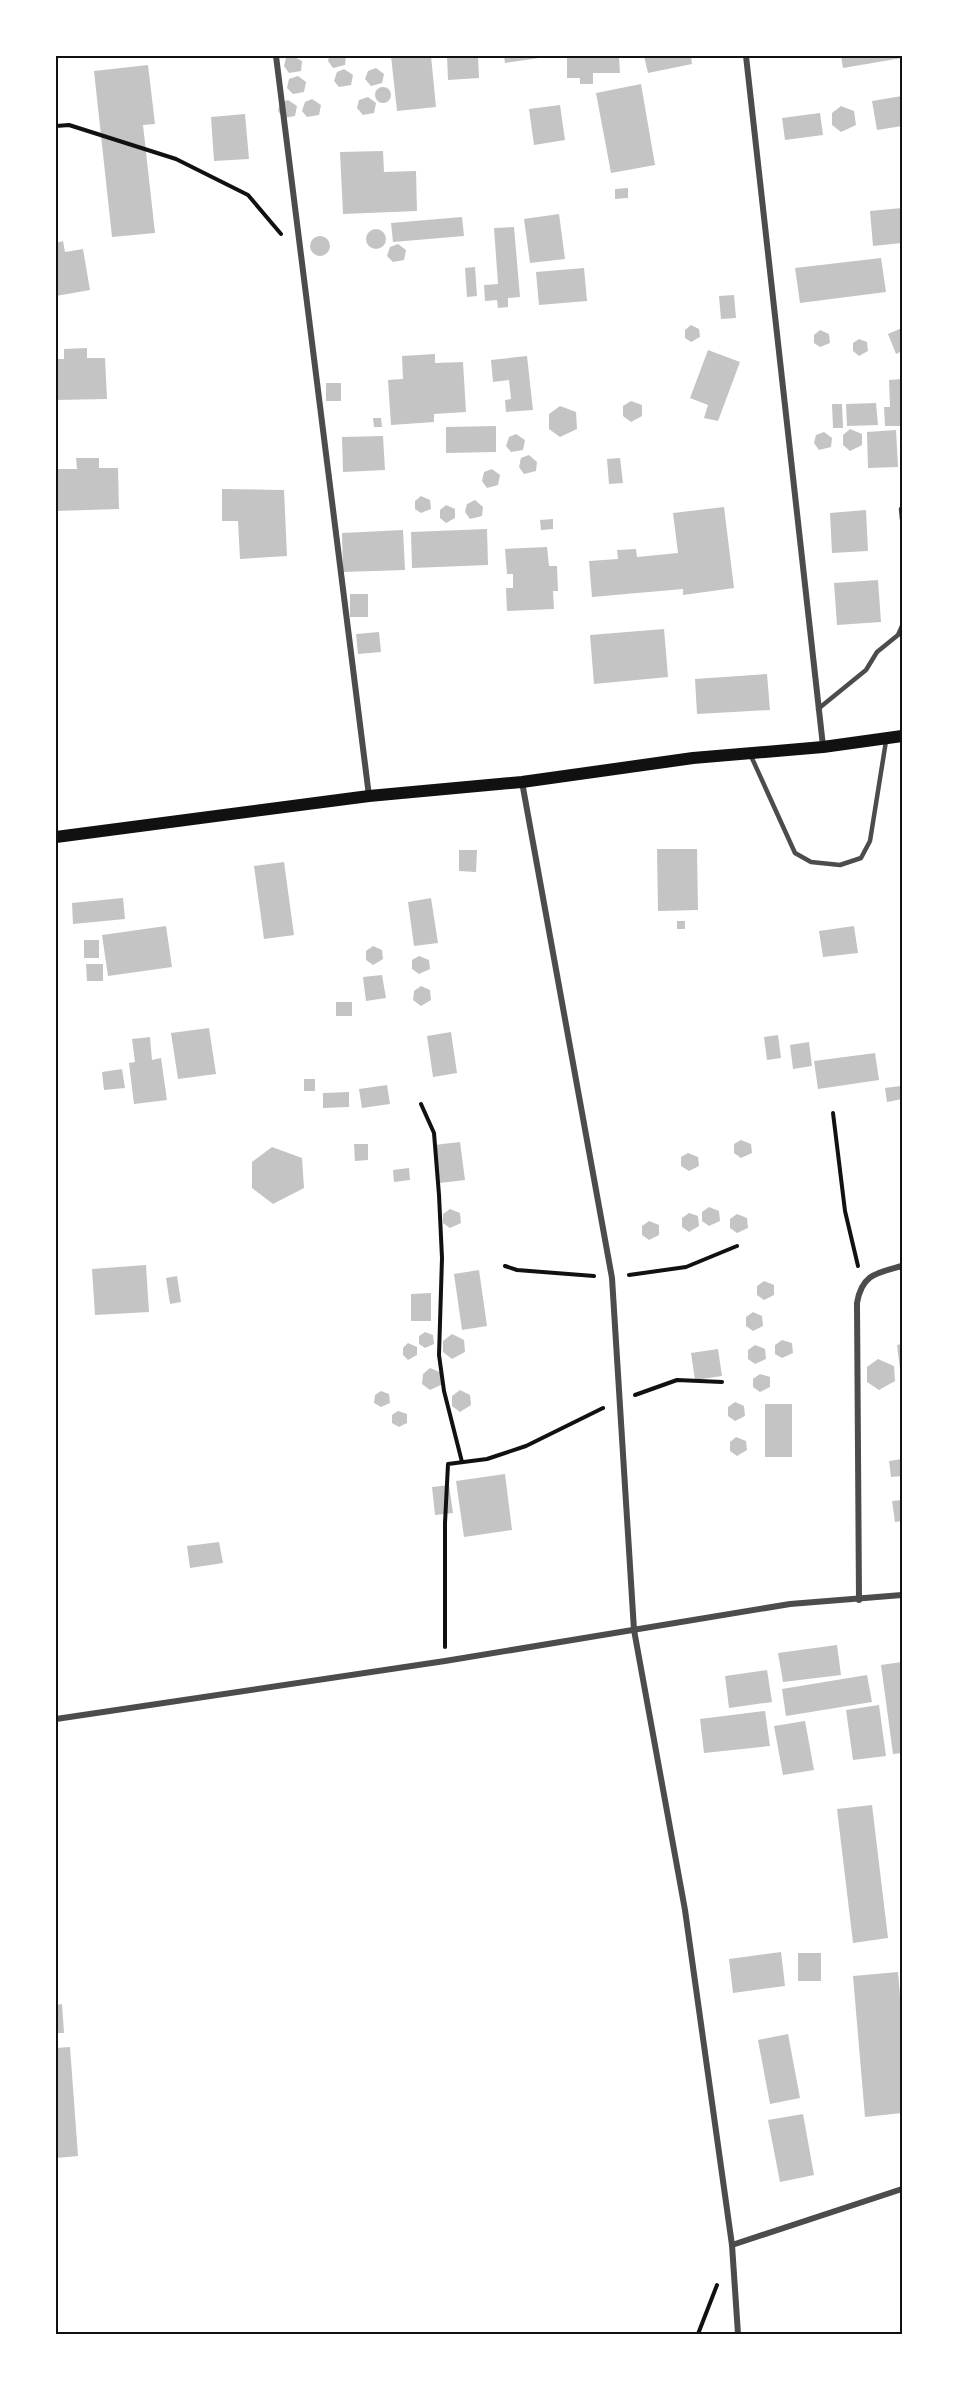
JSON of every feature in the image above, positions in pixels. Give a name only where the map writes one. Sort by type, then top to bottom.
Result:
[{"type":"main road","points":[[56,837],[369,796],[522,782],[693,758],[823,747],[903,736]]},
{"type":"street","points":[[276,56],[369,796]]},
{"type":"street","points":[[747,56],[823,747]]},
{"type":"street","points":[[522,782],[612,1278],[634,1630],[685,1910],[732,2245],[738,2334]]},
{"type":"street","points":[[859,1600],[857,1303],[862,1284],[879,1273],[903,1266]]},
{"type":"street","points":[[56,1719],[445,1661],[790,1604],[859,1600],[903,1594]]},
{"type":"street","points":[[732,2245],[903,2189]]},
{"type":"lane","points":[[901,509],[903,519]]},
{"type":"lane","points":[[818,710],[866,670],[877,652],[898,635],[903,626]]},
{"type":"lane","points":[[750,753],[795,853],[811,862],[840,865],[861,858],[870,841],[887,738]]},
{"type":"path","points":[[56,126],[69,125],[176,159],[248,195],[300,256]]},
{"type":"path","points":[[421,1104],[435,1133],[442,1258],[439,1355],[444,1392],[462,1462]]},
{"type":"path","points":[[833,1113],[845,1212],[862,1284]]},
{"type":"path","points":[[445,1661],[447,1464],[487,1459],[526,1446],[620,1400],[676,1380],[722,1382]]},
{"type":"path","points":[[698,2334],[732,2245]]},
{"type":"building","points":[[292,56],[302,61],[301,71],[289,73],[284,66],[286,58]]},
{"type":"building","points":[[329,56],[346,56],[345,65],[333,68],[328,61]]},
{"type":"building","points":[[391,56],[431,56],[436,107],[397,111]]},
{"type":"building","points":[[447,56],[478,56],[479,78],[448,80]]},
{"type":"building","points":[[504,56],[538,56],[539,58],[505,63]]},
{"type":"building","points":[[567,56],[619,56],[620,73],[593,73],[593,84],[580,84],[580,78],[567,78]]},
{"type":"building","points":[[644,56],[691,56],[692,64],[648,73]]},
{"type":"building","points":[[841,56],[902,56],[902,58],[843,68]]},
{"type":"building","points":[[148,65],[155,124],[143,125],[155,233],[112,237],[94,71]]},
{"type":"building","points":[[376,68],[384,74],[382,83],[371,86],[365,79],[368,71]]},
{"type":"building","points":[[344,69],[353,75],[351,85],[339,87],[334,81],[337,72]]},
{"type":"building","points":[[298,76],[306,82],[304,92],[293,94],[287,88],[289,79]]},
{"type":"building","points":[[641,84],[655,165],[611,173],[596,93]]},
{"type":"building","points":[[383,87],[389,89],[391,95],[389,101],[383,103],[377,101],[375,95],[377,89]]},
{"type":"building","points":[[902,96],[902,126],[877,130],[872,101]]},
{"type":"building","points":[[368,97],[376,103],[374,113],[363,115],[357,108],[359,100]]},
{"type":"building","points":[[312,99],[321,105],[319,115],[307,117],[302,111],[305,102]]},
{"type":"building","points":[[288,100],[297,106],[295,116],[283,118],[278,111],[280,103]]},
{"type":"building","points":[[560,105],[565,140],[534,145],[529,109]]},
{"type":"building","points":[[841,106],[854,111],[856,125],[841,132],[832,125],[832,113]]},
{"type":"building","points":[[820,113],[823,135],[785,140],[782,118]]},
{"type":"building","points":[[245,114],[249,159],[214,161],[211,117]]},
{"type":"building","points":[[383,151],[384,172],[416,171],[417,211],[343,214],[340,152]]},
{"type":"building","points":[[628,188],[628,198],[615,199],[615,189]]},
{"type":"building","points":[[902,208],[902,243],[873,246],[870,211]]},
{"type":"building","points":[[559,214],[565,259],[530,263],[524,219]]},
{"type":"building","points":[[462,217],[464,236],[393,242],[391,223]]},
{"type":"building","points":[[514,227],[520,297],[508,298],[508,307],[498,308],[497,300],[485,301],[484,285],[498,284],[494,228]]},
{"type":"building","points":[[376,229],[383,232],[386,239],[383,246],[376,249],[369,246],[366,239],[369,232]]},
{"type":"building","points":[[320,236],[327,239],[330,246],[327,253],[320,256],[313,253],[310,246],[313,239]]},
{"type":"building","points":[[63,241],[65,252],[83,249],[90,290],[56,296],[56,243]]},
{"type":"building","points":[[398,244],[406,250],[404,260],[393,262],[387,256],[390,247]]},
{"type":"building","points":[[881,258],[886,292],[800,303],[795,268]]},
{"type":"building","points":[[475,267],[477,296],[467,297],[465,268]]},
{"type":"building","points":[[584,268],[587,301],[539,305],[536,272]]},
{"type":"building","points":[[734,295],[736,318],[721,319],[719,296]]},
{"type":"building","points":[[691,325],[699,329],[700,337],[691,342],[685,338],[685,330]]},
{"type":"building","points":[[902,328],[902,351],[896,354],[888,334]]},
{"type":"building","points":[[820,330],[829,334],[830,343],[820,347],[814,343],[814,335]]},
{"type":"building","points":[[859,339],[867,342],[868,351],[859,356],[853,351],[853,343]]},
{"type":"building","points":[[87,348],[87,358],[105,358],[107,399],[56,400],[56,359],[64,359],[64,349]]},
{"type":"building","points":[[708,350],[740,362],[718,421],[704,418],[708,405],[690,398]]},
{"type":"building","points":[[435,354],[435,363],[463,362],[466,412],[434,414],[434,422],[391,425],[388,380],[403,379],[402,356]]},
{"type":"building","points":[[527,356],[533,410],[506,412],[505,400],[511,399],[509,380],[493,382],[491,360]]},
{"type":"building","points":[[902,379],[902,426],[885,426],[884,407],[890,407],[889,380]]},
{"type":"building","points":[[326,383],[341,383],[341,401],[326,401]]},
{"type":"building","points":[[631,401],[642,405],[642,416],[631,422],[623,416],[623,406]]},
{"type":"building","points":[[876,403],[878,425],[847,426],[846,404]]},
{"type":"building","points":[[832,404],[842,404],[843,428],[833,428]]},
{"type":"building","points":[[560,406],[576,412],[577,429],[560,437],[549,429],[549,414]]},
{"type":"building","points":[[373,418],[381,418],[382,427],[374,427]]},
{"type":"building","points":[[496,426],[496,452],[446,453],[446,427]]},
{"type":"building","points":[[850,429],[862,434],[862,445],[850,451],[843,445],[843,435]]},
{"type":"building","points":[[896,430],[898,467],[868,468],[867,432]]},
{"type":"building","points":[[824,432],[832,438],[831,447],[819,450],[814,443],[816,435]]},
{"type":"building","points":[[516,434],[525,440],[523,450],[511,452],[506,446],[509,437]]},
{"type":"building","points":[[383,436],[385,470],[343,472],[342,437]]},
{"type":"building","points":[[529,455],[537,462],[536,471],[524,474],[519,467],[521,458]]},
{"type":"building","points":[[76,458],[99,458],[99,468],[118,468],[119,509],[56,511],[56,469],[77,469]]},
{"type":"building","points":[[620,458],[623,483],[609,484],[607,459]]},
{"type":"building","points":[[492,469],[500,475],[498,485],[487,488],[482,481],[484,472]]},
{"type":"building","points":[[222,489],[284,490],[287,556],[240,559],[238,521],[222,521]]},
{"type":"building","points":[[421,496],[430,500],[431,509],[421,513],[415,509],[415,501]]},
{"type":"building","points":[[475,500],[483,507],[482,516],[470,519],[465,512],[467,504]]},
{"type":"building","points":[[446,505],[455,509],[455,518],[446,523],[440,518],[440,510]]},
{"type":"building","points":[[724,507],[734,588],[683,595],[683,589],[592,597],[589,561],[618,559],[617,550],[636,549],[637,557],[678,553],[673,513]]},
{"type":"building","points":[[866,510],[868,551],[832,553],[830,513]]},
{"type":"building","points":[[553,519],[553,529],[541,530],[540,520]]},
{"type":"building","points":[[487,529],[488,565],[412,568],[411,532]]},
{"type":"building","points":[[403,530],[405,570],[343,572],[342,533]]},
{"type":"building","points":[[547,547],[549,566],[557,566],[558,591],[553,591],[554,609],[507,611],[506,588],[513,588],[513,574],[507,574],[505,549]]},
{"type":"building","points":[[878,580],[881,622],[837,625],[834,583]]},
{"type":"building","points":[[350,594],[368,594],[368,617],[350,617]]},
{"type":"building","points":[[664,629],[668,677],[594,684],[590,635]]},
{"type":"building","points":[[379,632],[381,652],[358,654],[356,634]]},
{"type":"building","points":[[767,674],[770,710],[697,714],[695,679]]},
{"type":"building","points":[[657,849],[697,849],[698,910],[658,911]]},
{"type":"building","points":[[459,850],[477,850],[476,872],[459,871]]},
{"type":"building","points":[[284,862],[294,935],[264,939],[254,866]]},
{"type":"building","points":[[123,898],[125,919],[73,924],[72,903]]},
{"type":"building","points":[[431,898],[438,943],[414,946],[408,902]]},
{"type":"building","points":[[677,921],[685,921],[685,929],[677,929]]},
{"type":"building","points":[[166,926],[172,967],[108,976],[102,935]]},
{"type":"building","points":[[854,926],[858,953],[823,957],[819,931]]},
{"type":"building","points":[[84,940],[99,940],[99,958],[84,958]]},
{"type":"building","points":[[373,946],[382,950],[383,959],[373,965],[366,960],[366,951]]},
{"type":"building","points":[[419,956],[429,960],[430,969],[419,974],[412,969],[412,960]]},
{"type":"building","points":[[86,964],[103,964],[103,981],[87,981]]},
{"type":"building","points":[[382,975],[386,998],[366,1001],[363,977]]},
{"type":"building","points":[[421,986],[430,990],[431,1000],[421,1006],[413,1000],[414,991]]},
{"type":"building","points":[[336,1002],[352,1002],[352,1016],[336,1016]]},
{"type":"building","points":[[209,1028],[216,1074],[178,1079],[171,1033]]},
{"type":"building","points":[[451,1032],[457,1073],[433,1077],[427,1036]]},
{"type":"building","points":[[778,1035],[781,1058],[767,1060],[764,1037]]},
{"type":"building","points":[[150,1037],[152,1060],[161,1058],[167,1100],[134,1104],[129,1063],[135,1062],[132,1039]]},
{"type":"building","points":[[809,1042],[812,1066],[793,1069],[790,1045]]},
{"type":"building","points":[[875,1053],[879,1080],[818,1089],[814,1061]]},
{"type":"building","points":[[122,1069],[125,1088],[104,1090],[102,1072]]},
{"type":"building","points":[[304,1079],[315,1079],[315,1091],[304,1091]]},
{"type":"building","points":[[387,1085],[390,1104],[362,1108],[359,1089]]},
{"type":"building","points":[[900,1086],[902,1099],[887,1102],[885,1088]]},
{"type":"building","points":[[349,1092],[349,1107],[323,1108],[323,1093]]},
{"type":"building","points":[[741,1140],[751,1144],[752,1153],[741,1158],[734,1153],[734,1144]]},
{"type":"building","points":[[460,1142],[465,1180],[440,1183],[434,1145]]},
{"type":"building","points":[[354,1144],[368,1144],[368,1160],[355,1161]]},
{"type":"building","points":[[272,1147],[302,1158],[304,1188],[273,1204],[252,1188],[252,1162]]},
{"type":"building","points":[[688,1153],[698,1157],[699,1166],[689,1171],[681,1166],[681,1157]]},
{"type":"building","points":[[409,1168],[410,1180],[394,1182],[393,1170]]},
{"type":"building","points":[[709,1207],[719,1211],[720,1221],[709,1226],[702,1221],[702,1212]]},
{"type":"building","points":[[450,1209],[460,1213],[461,1223],[450,1228],[443,1223],[443,1214]]},
{"type":"building","points":[[689,1213],[698,1216],[699,1226],[689,1232],[682,1227],[682,1218]]},
{"type":"building","points":[[737,1214],[747,1218],[748,1228],[737,1233],[730,1228],[730,1219]]},
{"type":"building","points":[[649,1221],[659,1225],[659,1235],[649,1240],[642,1235],[642,1226]]},
{"type":"building","points":[[146,1265],[149,1312],[95,1315],[92,1269]]},
{"type":"building","points":[[479,1270],[487,1326],[462,1330],[454,1274]]},
{"type":"building","points":[[177,1276],[181,1302],[170,1304],[166,1278]]},
{"type":"building","points":[[764,1281],[774,1285],[774,1295],[764,1300],[757,1295],[757,1286]]},
{"type":"building","points":[[431,1293],[431,1321],[411,1321],[411,1294]]},
{"type":"building","points":[[753,1312],[762,1316],[763,1326],[753,1331],[746,1326],[746,1317]]},
{"type":"building","points":[[425,1332],[433,1335],[434,1344],[425,1348],[419,1344],[419,1336]]},
{"type":"building","points":[[452,1334],[464,1340],[465,1352],[452,1359],[443,1352],[443,1341]]},
{"type":"building","points":[[782,1340],[792,1343],[793,1353],[782,1358],[775,1354],[775,1345]]},
{"type":"building","points":[[408,1343],[417,1347],[417,1355],[408,1360],[403,1355],[403,1348]]},
{"type":"building","points":[[902,1344],[902,1377],[901,1377],[897,1345]]},
{"type":"building","points":[[755,1345],[765,1349],[766,1359],[755,1364],[748,1359],[748,1350]]},
{"type":"building","points":[[718,1349],[722,1376],[695,1380],[691,1353]]},
{"type":"building","points":[[878,1359],[894,1366],[895,1381],[879,1390],[867,1382],[867,1367]]},
{"type":"building","points":[[430,1368],[442,1373],[443,1384],[430,1390],[422,1384],[423,1374]]},
{"type":"building","points":[[760,1374],[770,1377],[770,1387],[760,1392],[753,1387],[753,1379]]},
{"type":"building","points":[[460,1390],[470,1395],[471,1405],[460,1412],[452,1406],[452,1396]]},
{"type":"building","points":[[381,1391],[389,1394],[390,1403],[381,1407],[374,1403],[375,1395]]},
{"type":"building","points":[[735,1402],[744,1406],[745,1416],[735,1421],[728,1416],[728,1407]]},
{"type":"building","points":[[765,1404],[792,1404],[792,1457],[765,1457]]},
{"type":"building","points":[[398,1411],[407,1414],[407,1423],[399,1427],[392,1423],[392,1415]]},
{"type":"building","points":[[736,1437],[746,1441],[747,1450],[737,1456],[730,1451],[730,1442]]},
{"type":"building","points":[[902,1459],[902,1476],[891,1477],[889,1461]]},
{"type":"building","points":[[505,1474],[512,1530],[464,1537],[456,1481]]},
{"type":"building","points":[[449,1485],[453,1513],[435,1515],[432,1487]]},
{"type":"building","points":[[902,1500],[902,1521],[895,1522],[892,1501]]},
{"type":"building","points":[[219,1542],[223,1563],[190,1568],[187,1546]]},
{"type":"building","points":[[837,1645],[841,1675],[783,1682],[778,1653]]},
{"type":"building","points":[[902,1662],[902,1753],[893,1754],[881,1665]]},
{"type":"building","points":[[767,1670],[772,1702],[729,1708],[725,1676]]},
{"type":"building","points":[[867,1675],[872,1702],[786,1716],[782,1689]]},
{"type":"building","points":[[879,1705],[886,1756],[853,1760],[846,1710]]},
{"type":"building","points":[[765,1711],[770,1746],[704,1753],[700,1719]]},
{"type":"building","points":[[805,1721],[814,1770],[783,1775],[774,1726]]},
{"type":"building","points":[[872,1805],[888,1938],[853,1943],[837,1809]]},
{"type":"building","points":[[781,1952],[785,1986],[733,1993],[729,1959]]},
{"type":"building","points":[[798,1953],[821,1953],[821,1981],[798,1981]]},
{"type":"building","points":[[898,1972],[902,2019],[902,2113],[865,2117],[853,1976]]},
{"type":"building","points":[[62,2004],[64,2033],[56,2033],[56,2005]]},
{"type":"building","points":[[788,2034],[800,2098],[770,2104],[758,2040]]},
{"type":"building","points":[[70,2047],[78,2156],[56,2158],[56,2048]]},
{"type":"building","points":[[803,2114],[814,2175],[780,2182],[768,2120]]}]
